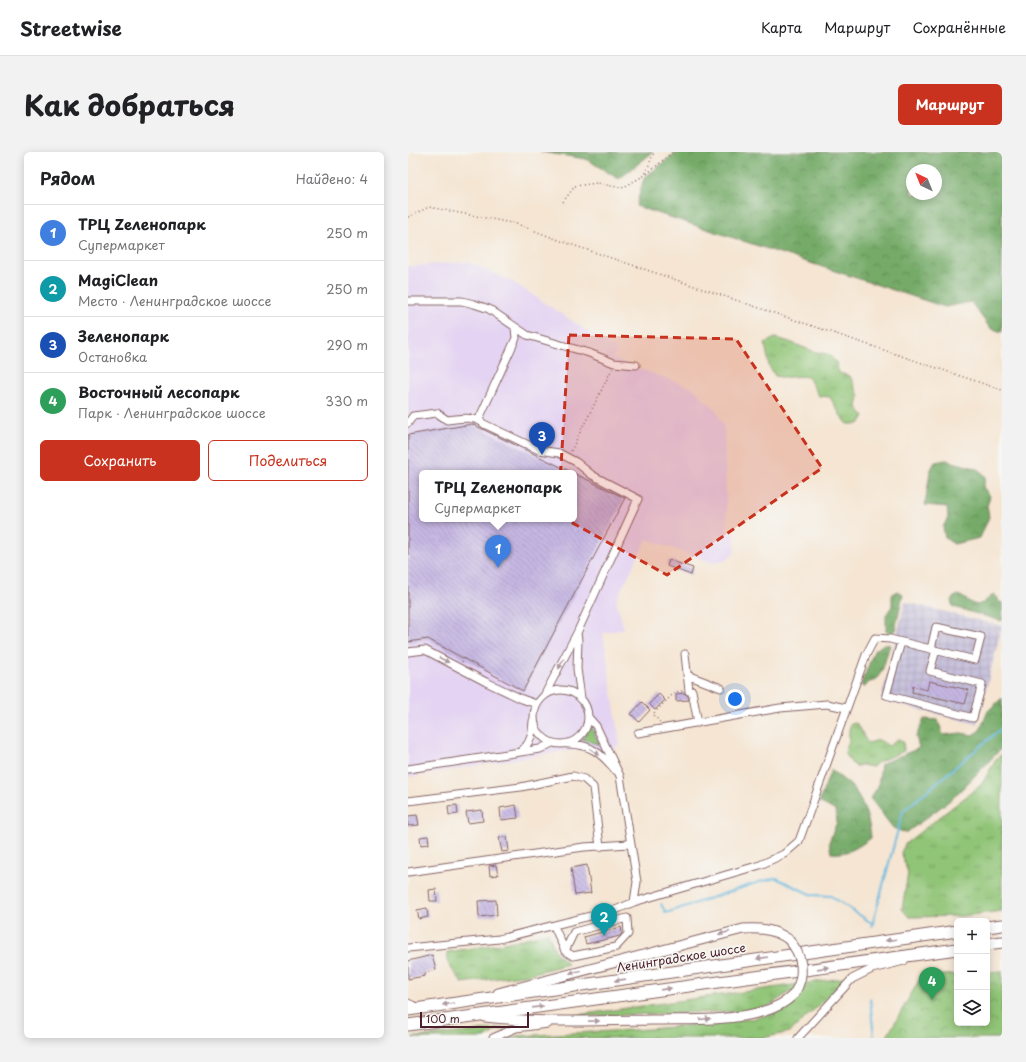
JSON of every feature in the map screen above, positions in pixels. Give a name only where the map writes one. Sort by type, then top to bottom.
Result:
[{"type":"highway","points":[[990,927],[1002,925]]},
{"type":"highway","name":"Ленинградское шоссе","points":[[414,1009],[954,931]]},
{"type":"highway","points":[[990,944],[1002,942]]},
{"type":"highway","points":[[408,1025],[954,950]]},
{"type":"main road","points":[[471,1016],[560,1022],[700,1019],[747,1016],[771,1010],[789,1000],[794,994],[802,977],[802,966],[799,954],[788,939],[778,932],[760,928],[743,928],[472,1001]]},
{"type":"street","points":[[408,301],[462,301],[474,304],[489,309],[527,335],[590,353],[614,363],[636,365]]},
{"type":"street","points":[[479,419],[516,338],[515,328]]},
{"type":"street","points":[[408,423],[413,416],[437,413],[447,420],[464,418],[479,419],[484,424],[539,450],[564,456],[576,462],[592,475],[638,500],[576,633],[545,694],[536,704],[531,736],[527,746],[519,752]]},
{"type":"street","points":[[408,948],[499,939],[554,926],[618,909],[634,902],[760,865],[784,854],[799,841],[866,654],[875,638],[901,642],[933,650],[975,660],[980,637],[936,626],[933,650],[930,671],[982,684],[973,718],[886,695],[901,642]]},
{"type":"street","points":[[576,633],[578,640],[577,669],[580,698]]},
{"type":"street","points":[[408,652],[426,650],[491,684],[536,704]]},
{"type":"street","points":[[684,654],[689,691],[692,691],[698,722]]},
{"type":"street","points":[[687,675],[721,688]]},
{"type":"street","points":[[545,694],[554,690],[563,689],[573,692],[586,706],[588,717],[586,727],[581,735],[572,741],[562,744]]},
{"type":"street","points":[[638,733],[780,708],[827,704],[846,708]]},
{"type":"street","points":[[588,717],[596,726],[620,776],[629,844],[637,882],[634,902]]},
{"type":"street","points":[[533,718],[536,728],[542,737],[552,743],[582,744],[607,760],[620,776]]},
{"type":"street","points":[[408,769],[540,749],[552,743]]},
{"type":"street","points":[[408,801],[521,787],[573,776],[584,779],[593,786],[600,847]]},
{"type":"street","points":[[408,872],[584,847],[629,844]]},
{"type":"street","points":[[554,926],[565,951],[573,956],[616,947],[628,934],[627,918],[574,932],[565,951]]},
{"type":"street","points":[[798,1038],[852,979],[872,969],[935,953]]},
{"type":"street","points":[[408,1003],[414,1009]]},
{"type":"street","points":[[493,1038],[516,1028],[560,1022]]},
{"type":"path","points":[[645,175],[654,152]]},
{"type":"path","points":[[563,202],[575,186],[597,182],[622,188],[645,175],[673,152]]},
{"type":"path","points":[[408,217],[429,207],[517,224],[561,241],[1002,390]]},
{"type":"path","points":[[568,456],[614,363]]},
{"type":"path","points":[[664,722],[660,723],[653,714],[675,692],[689,691]]},
{"type":"highlighted area","points":[[569,335],[736,339],[822,468],[667,575],[558,515]]},
{"type":"shaded area","points":[[469,262],[513,282],[616,350],[613,359],[692,388],[716,410],[724,428],[727,533],[735,533],[735,548],[733,555],[723,561],[713,563],[647,539],[616,600],[624,629],[603,633],[620,743],[602,760],[594,753],[582,750],[564,751],[408,777],[408,266]]},
{"type":"shaded area","points":[[905,602],[1002,626],[977,724],[881,700]]},
{"type":"green space","points":[[541,152],[653,152],[619,179],[586,159]]},
{"type":"green space","points":[[677,152],[1002,152],[1002,332],[990,328],[971,302],[945,307],[636,206],[644,178]]},
{"type":"green space","points":[[775,338],[814,352],[828,354],[836,362],[839,373],[850,376],[859,396],[857,407],[864,416],[859,424],[848,424],[841,416],[830,397],[819,396],[808,377],[775,376],[769,366],[765,343]]},
{"type":"green space","points":[[946,460],[978,469],[986,477],[983,487],[990,496],[987,506],[989,517],[980,538],[954,544],[945,538],[943,527],[948,518],[947,507],[925,505],[930,471],[935,462]]},
{"type":"green space","points":[[897,591],[903,594],[895,630],[891,634],[886,631],[886,615],[892,606],[892,594]]},
{"type":"green space","points":[[993,594],[998,598],[999,603],[1002,602],[1002,621],[953,607],[951,601],[954,597],[959,595],[976,605],[983,603]]},
{"type":"green space","points":[[884,644],[890,645],[882,671],[875,681],[869,682],[864,688],[861,685],[874,651]]},
{"type":"green space","points":[[1002,698],[1002,748],[953,798],[906,833],[893,828],[870,798],[878,787],[881,764],[919,748],[916,736],[924,719],[938,720],[943,735],[961,733],[973,735],[980,730],[988,711]]},
{"type":"green space","points":[[856,723],[860,727],[864,738],[868,743],[879,740],[889,746],[898,739],[903,741],[904,751],[878,762],[873,767],[862,765],[856,766],[851,763],[845,752],[849,741],[849,730],[851,724]]},
{"type":"green space","points":[[591,726],[600,745],[582,739]]},
{"type":"green space","points":[[1002,754],[1002,911],[963,916],[909,917],[902,909],[908,873],[901,852],[906,843],[981,785],[997,758]]},
{"type":"green space","points":[[831,770],[849,784],[858,795],[867,816],[870,831],[871,838],[848,852],[843,853],[831,853],[829,842],[837,822],[836,811],[819,802]]},
{"type":"green space","points":[[548,933],[555,951],[568,964],[530,974],[462,983],[449,965],[447,952],[500,944]]},
{"type":"green space","points":[[1002,971],[1002,1038],[886,1038],[921,977],[954,974],[954,1026],[990,1026],[990,972]]},
{"type":"green space","points":[[843,978],[844,982],[790,1032],[762,1038],[505,1038],[517,1036],[650,1029],[750,1019],[773,1014],[799,997],[791,991],[769,1006],[745,1011],[563,1017]]},
{"type":"green space","points":[[508,1028],[495,1031],[485,1038],[408,1038]]},
{"type":"building","points":[[472,424],[567,470],[419,470],[419,522],[577,522],[577,474],[625,498],[523,691],[428,639],[408,642],[408,435]]},
{"type":"building","points":[[669,560],[693,568],[691,575],[667,566]]},
{"type":"building","points":[[929,681],[969,690],[965,704],[912,692],[913,686],[927,690]]},
{"type":"building","points":[[684,693],[688,696],[689,700],[676,701],[676,694]]},
{"type":"building","points":[[659,694],[665,700],[655,710],[649,704]]},
{"type":"building","points":[[642,702],[650,710],[639,722],[631,714]]},
{"type":"building","points":[[457,805],[458,814],[449,815],[448,806]]},
{"type":"building","points":[[516,805],[518,818],[501,820],[500,808]]},
{"type":"building","points":[[482,810],[483,821],[468,823],[466,812]]},
{"type":"building","points":[[417,815],[419,825],[408,826],[408,816]]},
{"type":"building","points":[[428,836],[429,844],[421,845],[420,837]]},
{"type":"building","points":[[507,837],[509,851],[502,852],[499,838]]},
{"type":"building","points":[[496,865],[498,875],[490,876],[489,866]]},
{"type":"building","points":[[587,865],[591,893],[575,895],[571,868]]},
{"type":"building","points":[[436,889],[437,901],[430,901],[429,890]]},
{"type":"building","points":[[496,900],[497,915],[479,917],[478,901]]},
{"type":"building","points":[[427,908],[428,917],[419,919],[417,910]]},
{"type":"building","points":[[621,927],[622,933],[620,936],[586,944],[584,937]]},
{"type":"building","points":[[432,955],[436,970],[425,973],[425,976],[408,979],[408,961]]},
{"type":"waterway","points":[[872,926],[903,811],[1002,728]]},
{"type":"waterway","points":[[661,904],[666,913],[759,882],[776,878],[812,895],[831,896],[873,924]]},
{"type":"waterway","points":[[870,999],[874,1038]]},
{"type":"place","name":"Зеленопарк","points":[[542,455]]},
{"type":"place","name":"ТРЦ Zеленопарк","points":[[498,568]]},
{"type":"place","name":"MagiClean","points":[[604,936]]},
{"type":"place","name":"Восточный лесопарк","points":[[932,1000]]}]
